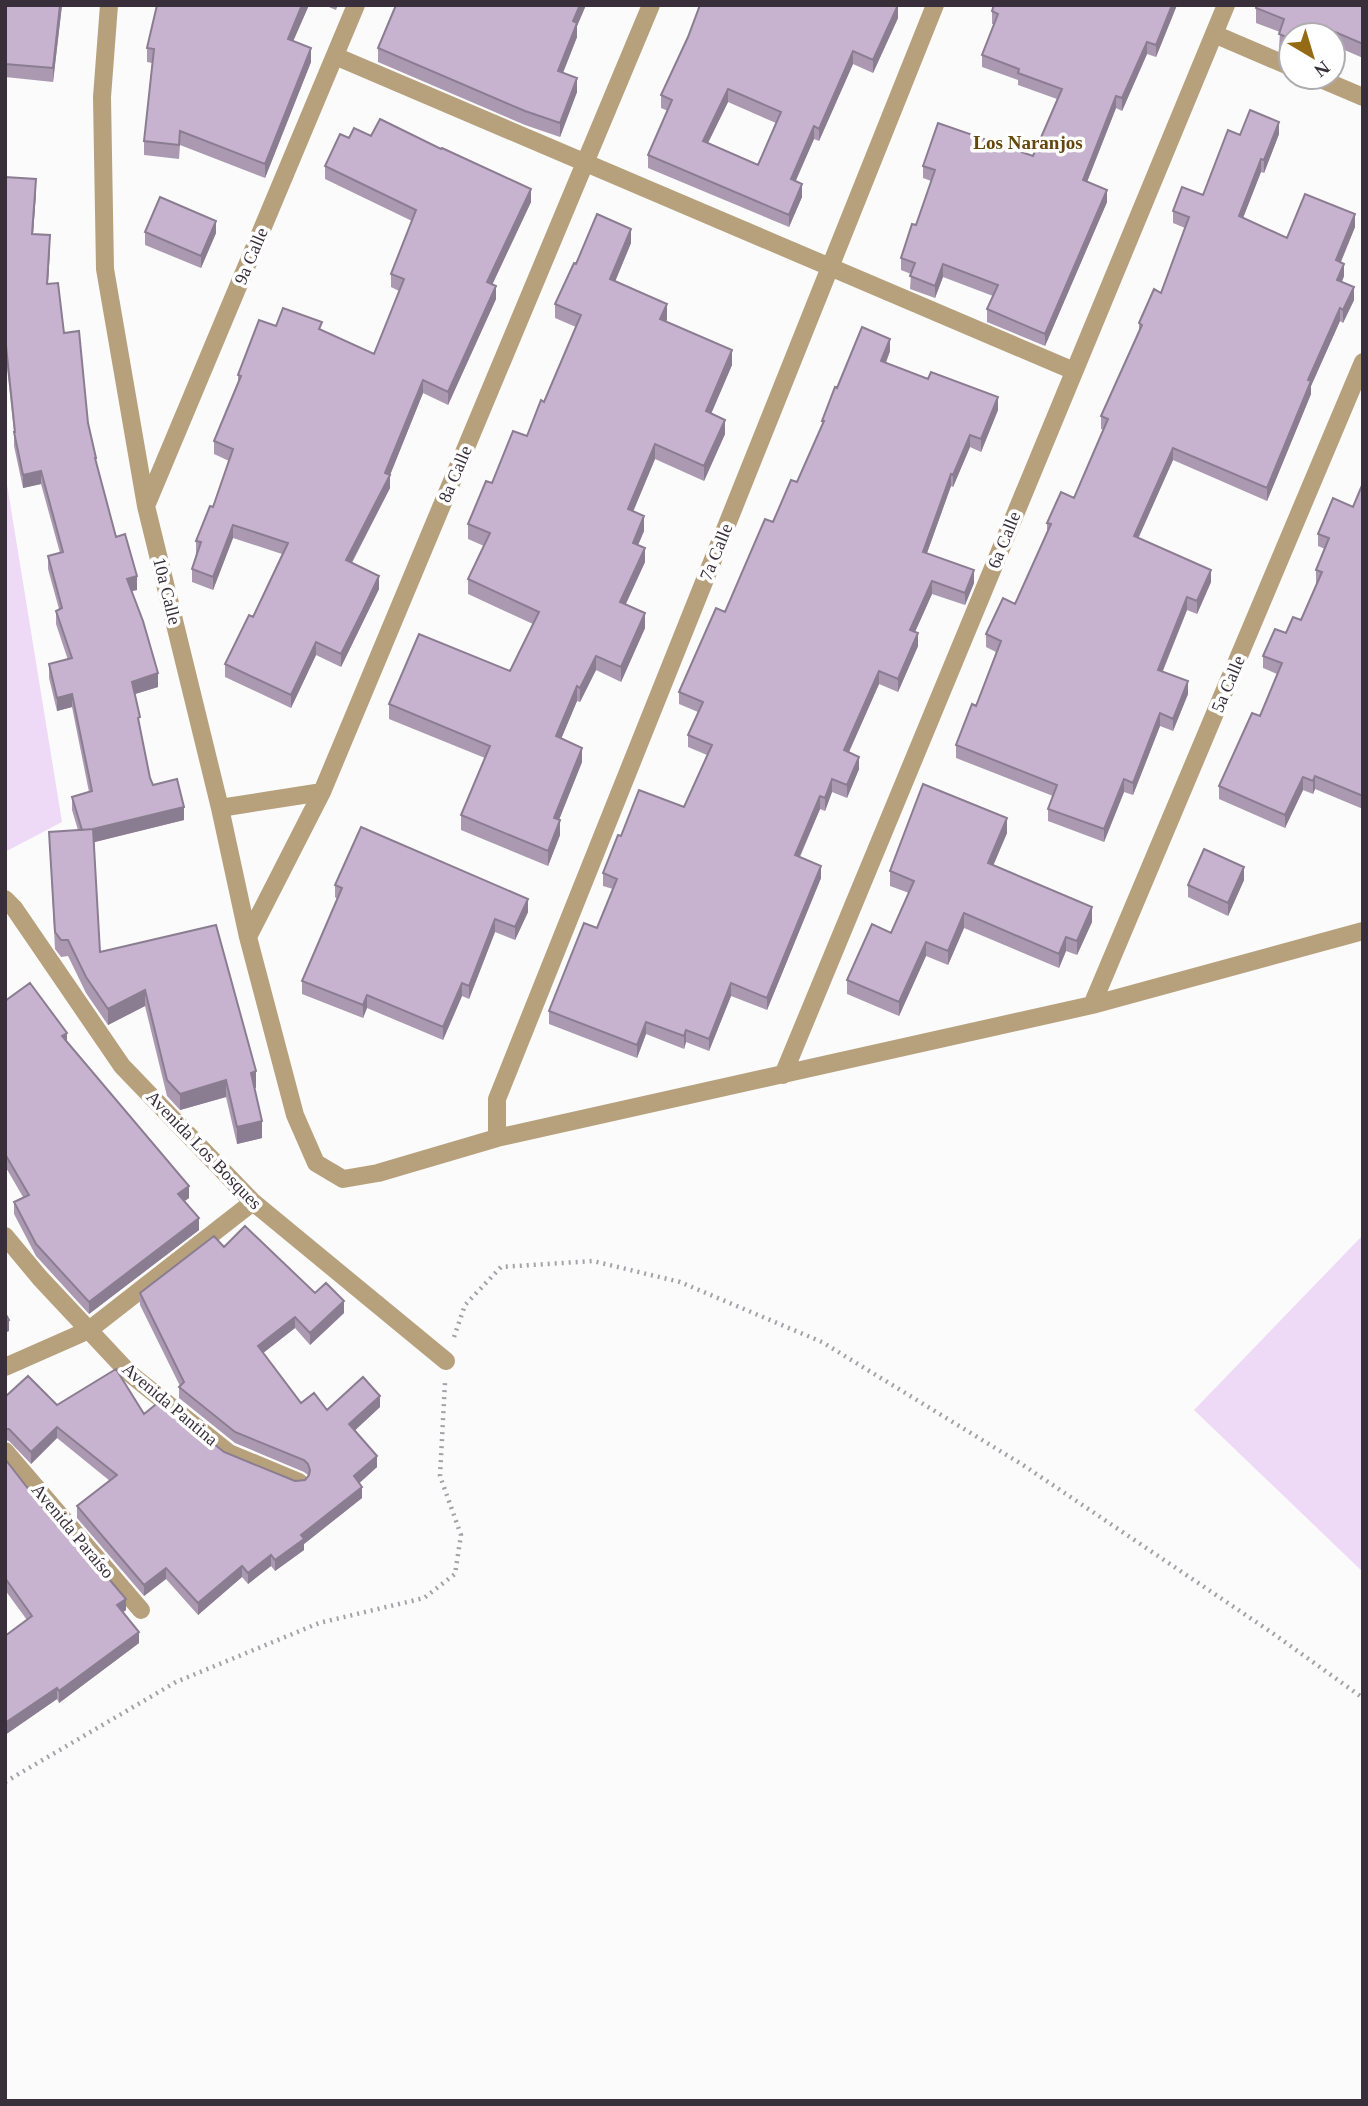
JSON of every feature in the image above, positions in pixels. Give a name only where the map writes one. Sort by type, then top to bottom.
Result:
[{"type":"street","name":"10a Calle","points":[[109,5],[103,97],[105,269],[146,506],[220,808],[248,937],[295,1115],[316,1163],[343,1179],[378,1173],[497,1138]]},
{"type":"street","name":"9a Calle","points":[[146,506],[356,5]]},
{"type":"street","name":"8a Calle","points":[[248,937],[322,792],[651,5]]},
{"type":"street","name":"7a Calle","points":[[497,1138],[497,1100],[934,5]]},
{"type":"street","name":"6a Calle","points":[[782,1075],[1226,5]]},
{"type":"street","points":[[1214,34],[1277,60]]},
{"type":"street","points":[[335,56],[1074,371]]},
{"type":"street","name":"5a Calle","points":[[1092,1005],[1363,362]]},
{"type":"street","points":[[220,808],[322,792]]},
{"type":"street","name":"Avenida Los Bosques","points":[[5,899],[14,908],[122,1066],[253,1202],[446,1361]]},
{"type":"street","points":[[497,1138],[1092,1005],[1363,932]]},
{"type":"street","points":[[5,1367],[89,1330],[253,1202]]},
{"type":"street","name":"Avenida Pantina","points":[[5,1236],[40,1278],[129,1373],[229,1453],[299,1482]]},
{"type":"street","name":"Avenida Paraíso","points":[[5,1451],[141,1610]]},
{"type":"path","points":[[5,1782],[176,1682],[319,1623],[424,1598],[455,1574],[461,1535],[440,1476],[446,1361],[465,1305],[501,1267],[593,1261],[680,1282],[822,1342],[1023,1465],[1363,1698]]},
{"type":"shaded area","points":[[5,472],[62,822],[5,852]]},
{"type":"shaded area","points":[[1363,1235],[1363,1572],[1194,1410]]},
{"type":"building","points":[[5,5],[60,5],[53,68],[5,64]]},
{"type":"building","points":[[157,5],[302,5],[288,39],[311,48],[265,164],[180,131],[179,145],[144,141],[154,49],[147,48]]},
{"type":"building","points":[[396,5],[580,5],[573,21],[577,23],[558,71],[577,78],[560,123],[525,111],[378,48]]},
{"type":"building","points":[[700,5],[898,5],[873,60],[853,51],[819,129],[814,126],[791,179],[802,184],[789,215],[648,155],[672,100],[661,95]],"holes":[[[728,89],[781,112],[758,165],[703,141]]]},
{"type":"building","points":[[994,5],[1172,5],[1156,45],[1147,42],[1122,98],[1116,96],[1083,180],[1107,190],[1045,334],[987,309],[998,285],[943,264],[935,286],[910,276],[915,263],[901,258],[935,170],[923,166],[938,123],[1033,156],[1062,89],[1018,73],[1019,69],[982,55],[998,14],[992,11]]},
{"type":"building","points":[[1257,5],[1363,5],[1363,44],[1347,37],[1347,21],[1283,21],[1256,8]]},
{"type":"building","points":[[1250,110],[1279,122],[1239,216],[1287,238],[1305,194],[1355,214],[1336,260],[1344,264],[1337,280],[1354,287],[1343,310],[1340,308],[1308,380],[1311,381],[1267,488],[1173,448],[1134,536],[1211,570],[1197,601],[1187,597],[1158,670],[1188,681],[1173,719],[1160,713],[1133,783],[1124,779],[1104,829],[1048,809],[1057,785],[956,745],[972,704],[976,706],[1001,641],[986,634],[1003,598],[1015,604],[1051,524],[1047,523],[1061,492],[1074,498],[1108,419],[1101,416],[1142,325],[1139,323],[1154,289],[1161,293],[1189,217],[1173,211],[1182,187],[1203,195],[1228,130],[1240,135]]},
{"type":"building","points":[[380,119],[531,189],[487,282],[496,286],[448,392],[423,380],[385,473],[390,475],[346,560],[379,576],[363,610],[341,654],[316,642],[291,695],[225,664],[249,615],[253,617],[288,543],[233,525],[213,577],[192,569],[201,542],[196,541],[210,506],[213,507],[233,449],[214,441],[241,376],[238,375],[259,320],[276,326],[283,308],[322,322],[319,329],[374,354],[404,279],[391,274],[416,210],[325,166],[340,134],[349,138],[354,128],[371,136]]},
{"type":"building","points":[[5,177],[36,179],[32,234],[50,235],[47,284],[58,283],[64,333],[79,331],[88,423],[95,458],[116,537],[125,534],[137,576],[127,579],[158,673],[132,682],[150,778],[153,785],[177,779],[184,807],[93,829],[82,830],[72,797],[92,791],[72,694],[57,698],[49,664],[72,658],[56,611],[62,608],[48,556],[63,552],[41,471],[23,475],[14,432],[5,336]]},
{"type":"building","points":[[160,197],[216,221],[201,256],[145,232]]},
{"type":"building","points":[[597,214],[631,229],[610,279],[667,304],[660,319],[732,350],[706,411],[725,420],[704,466],[655,444],[628,509],[644,516],[633,543],[645,548],[620,602],[645,613],[621,667],[596,656],[580,688],[577,686],[556,736],[582,748],[554,818],[560,820],[548,851],[461,815],[490,746],[389,704],[419,634],[510,671],[539,612],[468,579],[490,533],[468,524],[486,481],[492,483],[513,431],[527,436],[581,315],[555,304],[574,263],[576,264]]},
{"type":"building","points":[[862,327],[890,339],[881,361],[928,379],[931,372],[998,397],[981,439],[970,435],[953,475],[951,474],[923,552],[974,570],[965,593],[932,581],[910,630],[918,633],[898,679],[879,671],[844,750],[859,757],[847,785],[832,779],[825,798],[820,796],[795,855],[821,866],[767,998],[731,983],[709,1039],[686,1030],[684,1036],[646,1022],[637,1045],[549,1011],[584,923],[597,928],[617,879],[603,873],[639,790],[684,807],[712,745],[688,735],[703,702],[679,692],[716,608],[725,612],[765,519],[773,522],[791,480],[797,482]]},
{"type":"building","points":[[1363,483],[1363,796],[1315,776],[1313,781],[1303,777],[1285,815],[1219,786],[1252,713],[1260,716],[1282,663],[1263,656],[1275,629],[1286,633],[1293,617],[1301,620],[1322,572],[1316,570],[1329,538],[1318,534],[1333,498],[1353,507]]},
{"type":"building","points":[[923,784],[1007,818],[988,863],[1092,907],[1077,941],[1066,937],[1059,954],[964,913],[948,951],[926,942],[899,1002],[847,980],[872,924],[891,933],[914,881],[890,871]]},
{"type":"building","points":[[361,827],[528,899],[515,927],[495,919],[469,986],[462,983],[443,1027],[367,995],[363,1005],[302,981],[342,888],[335,885]]},
{"type":"building","points":[[93,829],[100,952],[216,925],[256,1071],[251,1073],[262,1121],[237,1127],[226,1080],[180,1094],[167,1080],[145,990],[108,1009],[86,977],[68,940],[61,940],[55,932],[49,832]]},
{"type":"building","points":[[1204,849],[1244,867],[1228,903],[1188,885]]},
{"type":"building","points":[[30,983],[67,1033],[62,1036],[189,1186],[178,1194],[199,1218],[89,1302],[36,1244],[14,1202],[29,1195],[5,1154],[5,1001]]},
{"type":"building","points":[[245,1226],[315,1293],[326,1283],[344,1301],[310,1333],[295,1317],[258,1346],[301,1403],[314,1393],[327,1410],[363,1377],[380,1396],[349,1424],[377,1456],[354,1476],[362,1487],[301,1535],[304,1539],[275,1560],[271,1555],[248,1573],[242,1566],[198,1603],[166,1568],[144,1585],[77,1506],[117,1475],[57,1427],[31,1452],[9,1429],[5,1429],[5,1397],[28,1376],[57,1405],[116,1369],[144,1414],[160,1401],[224,1452],[295,1481],[305,1480],[310,1470],[304,1460],[235,1432],[179,1387],[184,1382],[140,1293],[214,1236],[224,1247]]},
{"type":"building","points":[[5,1459],[55,1523],[59,1520],[126,1599],[117,1605],[139,1632],[59,1691],[57,1688],[5,1723],[5,1636],[32,1616],[5,1578]]},
{"type":"district","name":"Los Naranjos","points":[[1028,142]]}]
